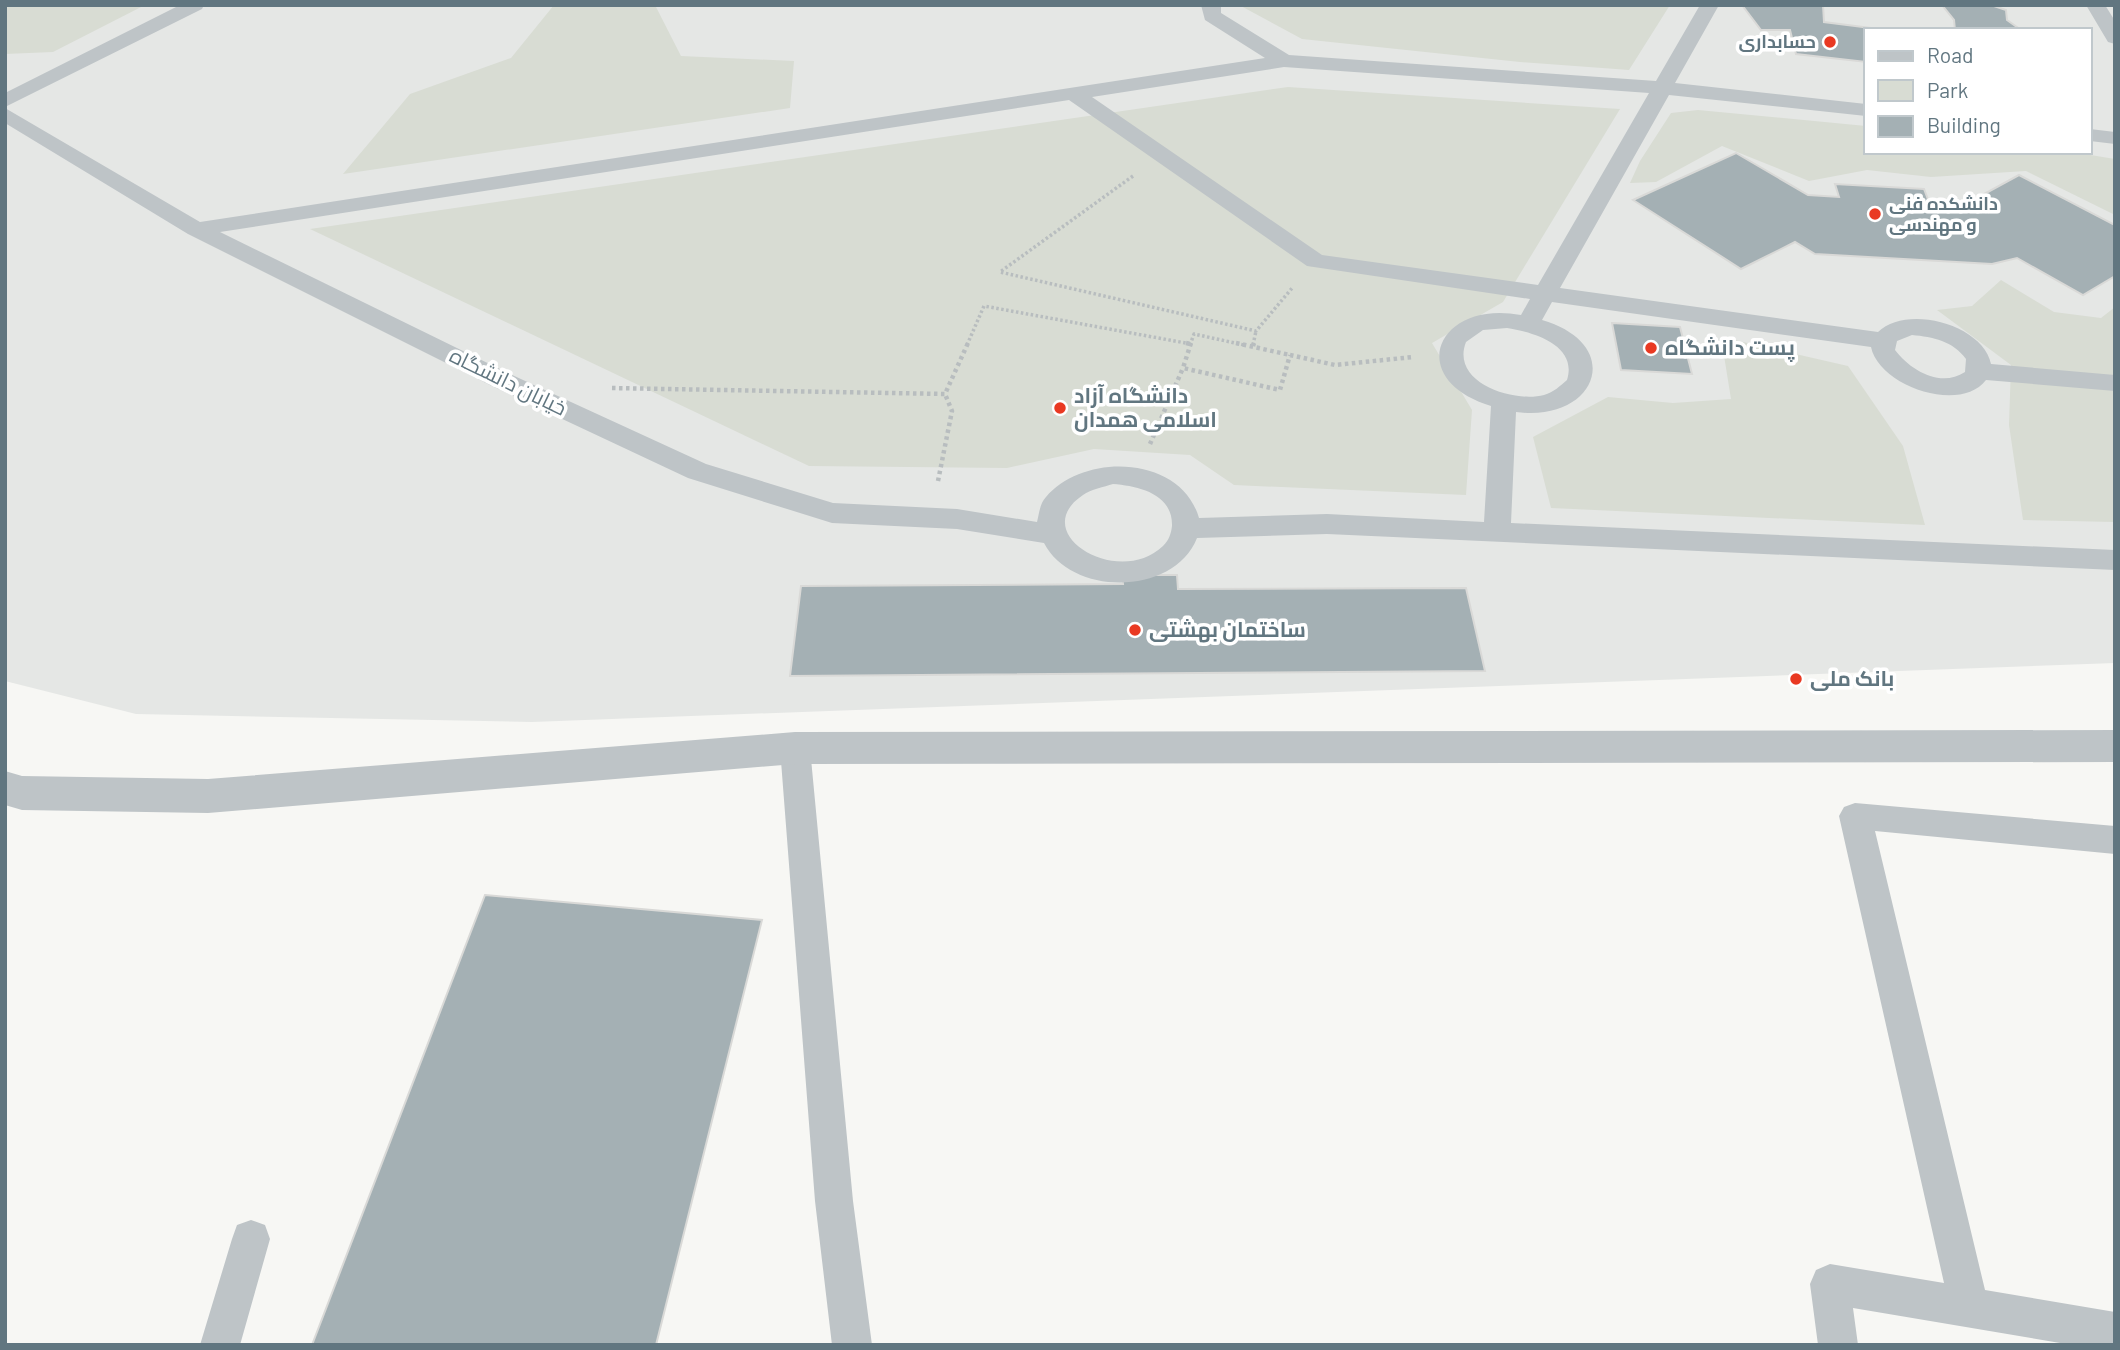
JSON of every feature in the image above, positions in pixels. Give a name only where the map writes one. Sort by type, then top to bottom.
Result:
[{"type":"street","points":[[5,788],[22,793],[208,796],[795,748],[2115,746]]},
{"type":"lane","points":[[5,101],[195,5]]},
{"type":"lane","points":[[1211,5],[1212,16],[1284,61]]},
{"type":"lane","points":[[1528,323],[1710,5]]},
{"type":"lane","points":[[2095,5],[2115,38]]},
{"type":"lane","points":[[196,229],[1284,61],[1663,88],[1864,110]]},
{"type":"lane","points":[[1072,92],[1315,261],[1883,341]]},
{"type":"lane","name":"خیابان دانشگاه","points":[[5,114],[196,229],[501,380],[697,471],[832,513],[931,518],[1051,534]]},
{"type":"lane","points":[[2092,135],[2115,138]]},
{"type":"lane","points":[[1507,320],[1528,323],[1549,330],[1566,341],[1577,354],[1582,369],[1579,383],[1567,394],[1550,402],[1504,402],[1482,394],[1466,384],[1454,371],[1449,358],[1451,345],[1458,334],[1471,326],[1507,320]]},
{"type":"lane","points":[[1912,327],[1941,331],[1967,345],[1975,354],[1979,371],[1973,379],[1946,386],[1913,379],[1888,361],[1883,351],[1883,341],[1890,334],[1912,327]]},
{"type":"lane","points":[[1979,371],[2115,383]]},
{"type":"lane","points":[[1497,533],[1504,402]]},
{"type":"lane","points":[[1113,475],[1135,477],[1156,484],[1174,496],[1184,511],[1187,528],[1183,543],[1171,556],[1156,566],[1114,572],[1092,569],[1073,560],[1059,548],[1051,534],[1050,517],[1057,501],[1071,488],[1090,479],[1113,475]]},
{"type":"lane","points":[[1187,528],[1327,524],[2115,560]]},
{"type":"lane","points":[[795,748],[834,1201],[852,1345]]},
{"type":"lane","points":[[1969,1307],[1855,817],[2115,840]]},
{"type":"lane","points":[[219,1345],[251,1239]]},
{"type":"lane","points":[[1838,1345],[1830,1284],[2115,1332]]},
{"type":"path","points":[[1162,155],[1000,272],[1256,331]]},
{"type":"path","points":[[1253,346],[1256,331],[1315,261]]},
{"type":"path","points":[[931,518],[952,411],[945,394],[984,306],[1191,344]]},
{"type":"path","points":[[1135,477],[1183,368],[1194,334],[1335,365],[1406,357],[1449,358]]},
{"type":"path","points":[[1183,368],[1280,390],[1290,354]]},
{"type":"path","points":[[605,389],[645,387],[945,394]]},
{"type":"shaded area","name":"دانشگاه آزاد اسلامی همدان","points":[[5,5],[2115,5],[2115,663],[532,722],[136,714],[5,681]]},
{"type":"green space","points":[[5,5],[145,5],[53,52],[5,54]]},
{"type":"green space","points":[[554,5],[655,5],[681,56],[794,61],[790,108],[343,174],[410,94],[511,58]]},
{"type":"green space","points":[[1239,5],[1670,5],[1629,70],[1520,62],[1302,39]]},
{"type":"green space","points":[[1288,87],[1620,109],[1503,302],[1432,343],[1472,410],[1466,495],[1234,485],[1190,455],[1094,449],[1007,468],[809,466],[310,229]]},
{"type":"green space","points":[[1698,110],[1864,126],[1864,154],[2084,154],[2115,159],[2115,215],[2026,171],[1931,177],[1867,170],[1809,181],[1722,146],[1656,182],[1630,183],[1640,161],[1671,113]]},
{"type":"green space","points":[[2001,280],[2054,312],[2101,318],[2115,307],[2115,522],[2023,520],[2009,425],[2011,365],[1937,310],[1972,306]]},
{"type":"green space","points":[[1721,337],[1848,366],[1903,446],[1925,525],[1551,508],[1533,437],[1608,397],[1673,403],[1731,399]]},
{"type":"building","name":"حسابداری","points":[[1742,5],[1823,5],[1824,22],[1871,28],[1864,28],[1864,62],[1796,54],[1790,30],[1761,30]]},
{"type":"building","points":[[1942,5],[1991,5],[2006,10],[2007,20],[2018,28],[1955,28],[1954,20]]},
{"type":"building","name":"دانشکده فنی و مهندسی","points":[[1736,153],[1808,195],[1839,197],[1835,184],[1924,189],[1929,202],[1966,204],[2019,175],[2115,225],[2115,276],[2083,295],[2017,258],[1992,264],[1815,254],[1795,242],[1741,269],[1633,200]]},
{"type":"building","name":"پست دانشگاه","points":[[1612,323],[1680,327],[1692,374],[1621,370]]},
{"type":"building","name":"ساختمان بهشتی","points":[[1122,575],[1177,575],[1178,589],[1466,588],[1485,671],[790,676],[801,586],[1123,584]]},
{"type":"building","points":[[485,895],[762,920],[656,1345],[312,1345]]},
{"type":"place","name":"حسابداری","points":[[1830,42]]},
{"type":"place","name":"دانشکده فنی و مهندسی","points":[[1875,214]]},
{"type":"place","name":"پست دانشگاه","points":[[1651,348]]},
{"type":"place","name":"دانشگاه آزاد اسلامی همدان","points":[[1060,408]]},
{"type":"place","name":"ساختمان بهشتی","points":[[1135,630]]},
{"type":"place","name":"بانک ملی","points":[[1796,679]]}]
